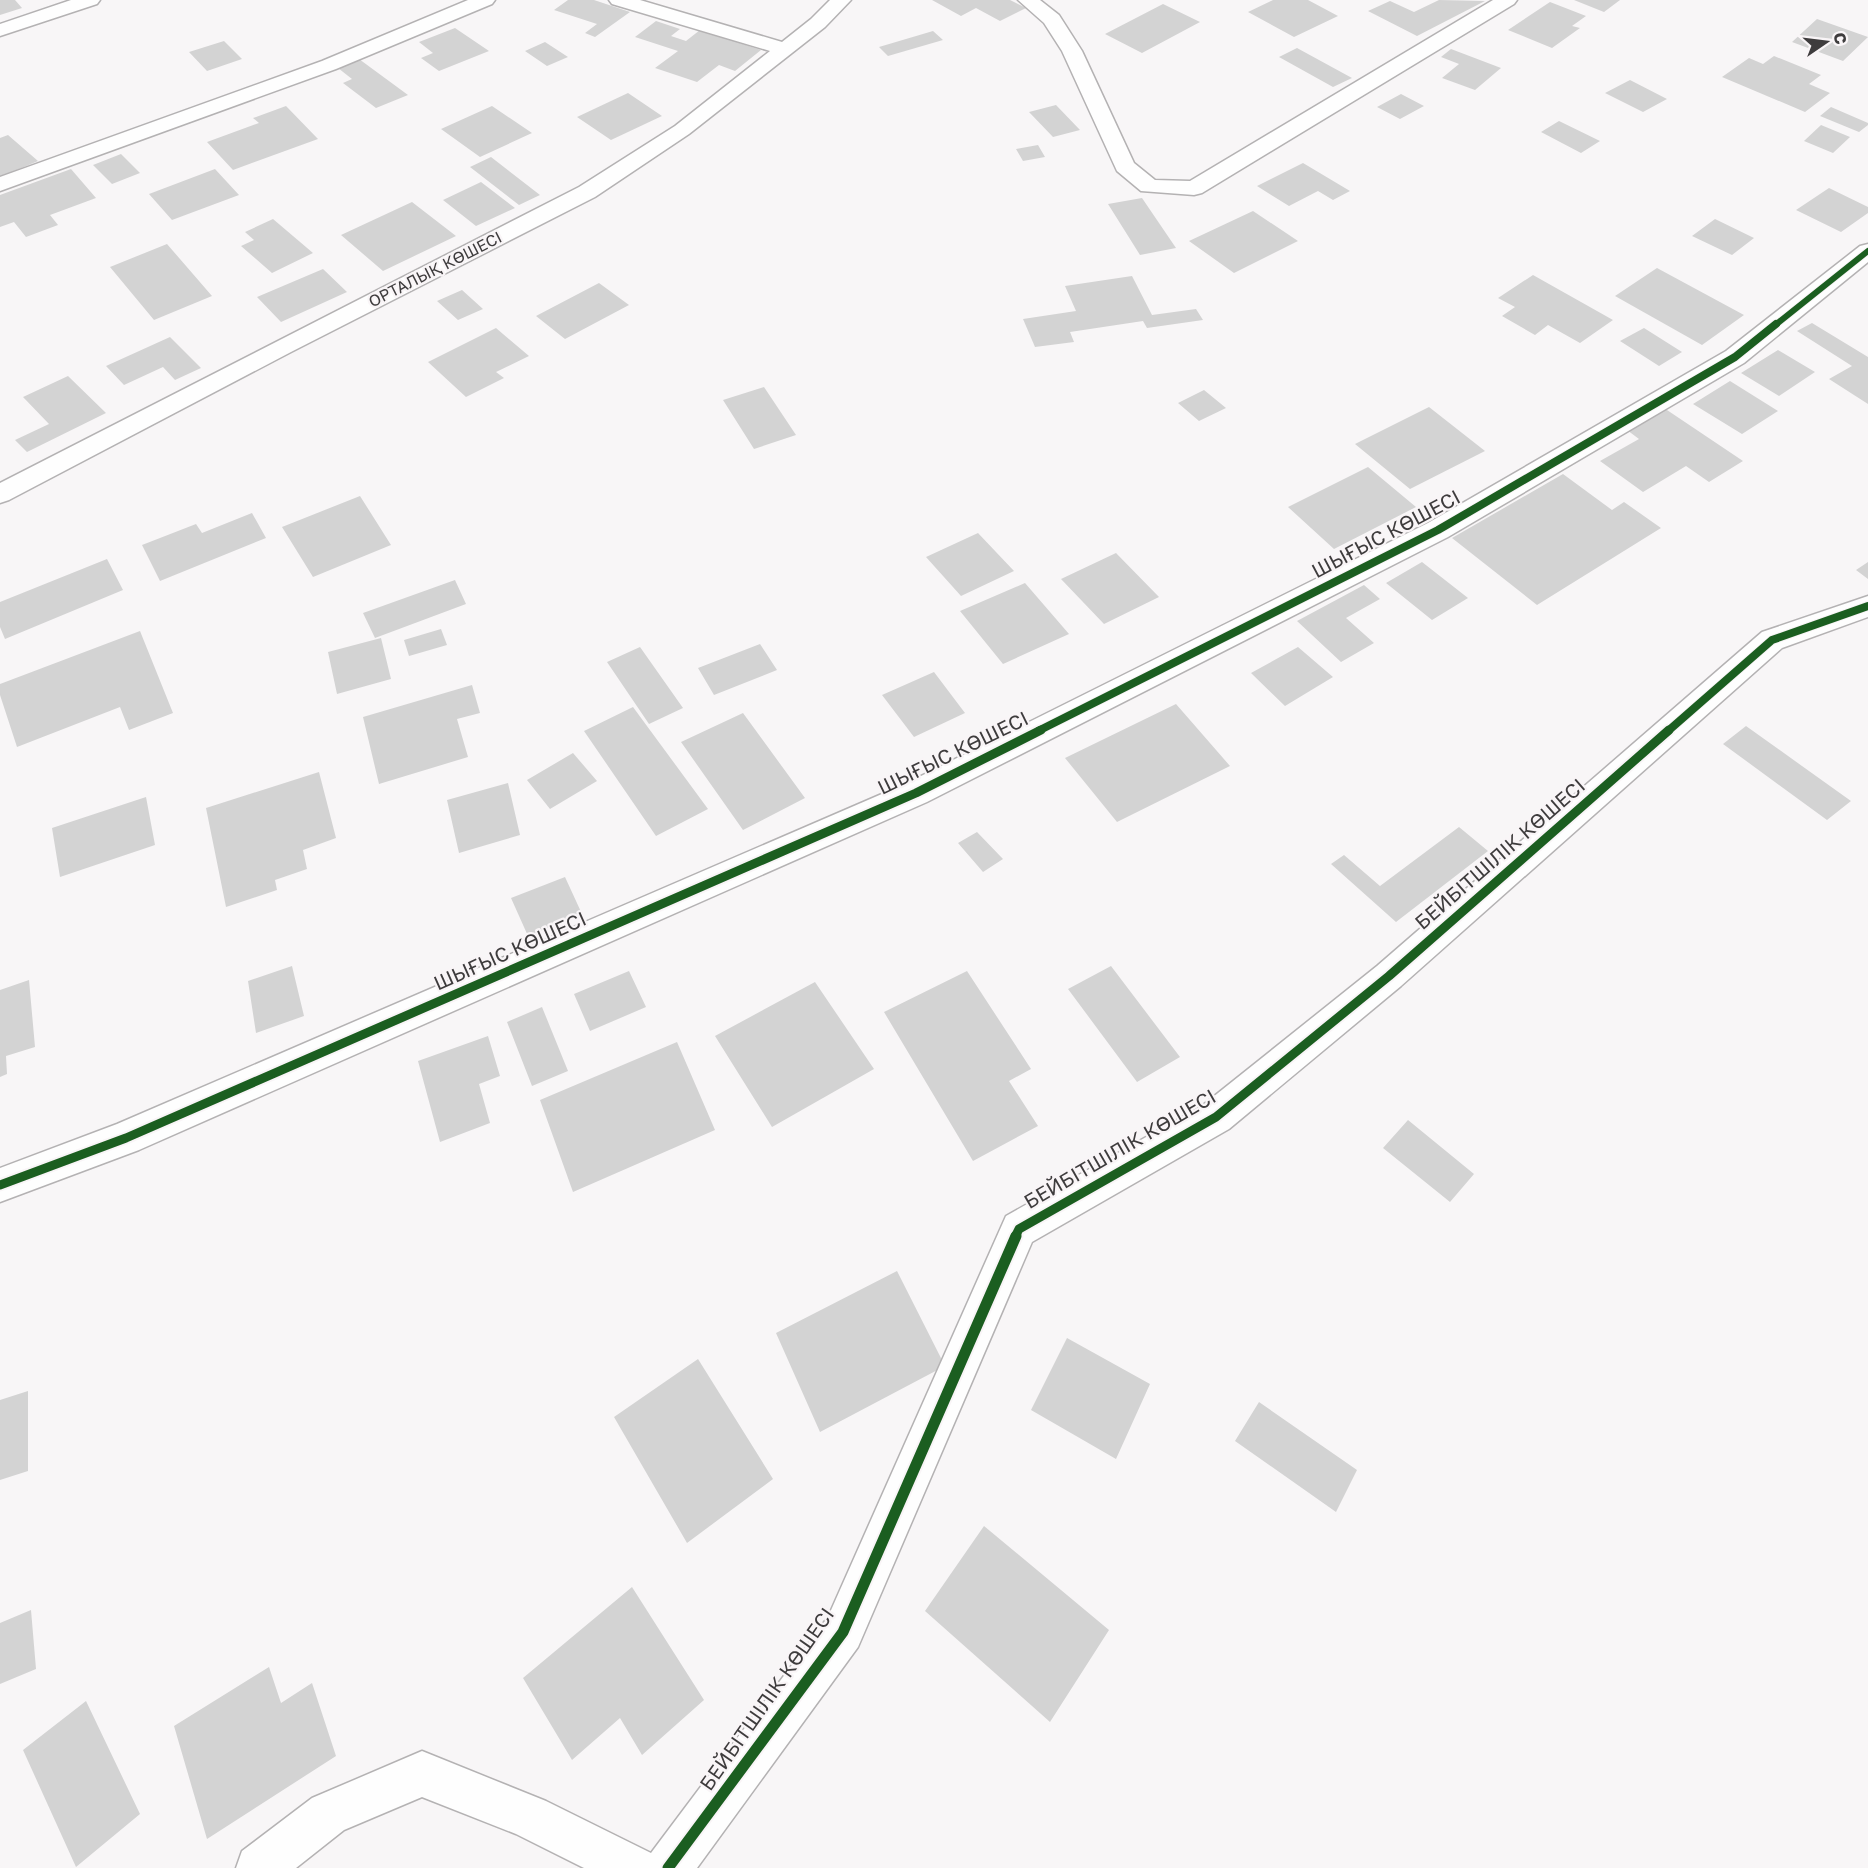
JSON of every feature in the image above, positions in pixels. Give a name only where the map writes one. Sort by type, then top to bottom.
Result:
[{"type":"street","points":[[0,30],[90,0]]},
{"type":"street","points":[[0,184],[329,65],[485,0]]},
{"type":"street","points":[[619,0],[784,49]]},
{"type":"street","name":"ОРТАЛЫҚ КӨШЕСІ","points":[[0,494],[282,346],[587,192],[682,130],[818,23],[841,0]]},
{"type":"street","points":[[1028,0],[1052,19],[1072,51],[1125,165],[1149,186],[1194,188],[1507,0]]},
{"type":"street","name":"ШЫҒЫС КӨШЕСІ","points":[[0,1185],[126,1138],[916,793],[1438,530],[1735,357],[1868,251]]},
{"type":"street","name":"БЕЙБІТШІЛІК КӨШЕСІ","points":[[668,1868],[843,1632],[1019,1229],[1216,1117],[1389,976],[1772,640],[1868,606]]},
{"type":"street","points":[[259,1868],[328,1814],[422,1774],[530,1817],[634,1868]]},
{"type":"building","points":[[0,0],[15,0],[22,8],[0,15]]},
{"type":"building","points":[[568,0],[594,0],[630,12],[595,37],[585,33],[597,24],[554,10]]},
{"type":"building","points":[[932,0],[1010,0],[1026,8],[1000,21],[976,8],[961,16]]},
{"type":"building","points":[[1273,0],[1308,0],[1338,16],[1294,37],[1248,12]]},
{"type":"building","points":[[1439,0],[1485,1],[1417,36],[1368,11],[1390,1],[1414,12]]},
{"type":"building","points":[[1574,0],[1620,0],[1604,12]]},
{"type":"building","points":[[1550,2],[1586,16],[1572,26],[1580,28],[1552,48],[1508,30]]},
{"type":"building","points":[[1163,4],[1200,22],[1142,53],[1105,34]]},
{"type":"building","points":[[1817,19],[1868,37],[1843,61],[1792,42]]},
{"type":"building","points":[[656,21],[680,29],[671,36],[686,41],[700,30],[761,50],[735,71],[719,65],[697,82],[655,68],[678,51],[635,37]]},
{"type":"building","points":[[455,28],[489,51],[439,71],[421,58],[433,53],[419,42]]},
{"type":"building","points":[[933,31],[943,40],[888,56],[879,47]]},
{"type":"building","points":[[224,41],[242,59],[207,71],[189,52]]},
{"type":"building","points":[[545,42],[568,57],[547,66],[525,51]]},
{"type":"building","points":[[1297,48],[1352,78],[1333,87],[1279,57]]},
{"type":"building","points":[[1451,49],[1501,68],[1475,90],[1442,78],[1459,64],[1441,57]]},
{"type":"building","points":[[1774,56],[1821,75],[1809,84],[1830,93],[1805,112],[1722,77],[1749,58],[1763,64]]},
{"type":"building","points":[[359,59],[408,95],[376,108],[343,83],[352,79],[338,68]]},
{"type":"building","points":[[1630,80],[1667,99],[1643,112],[1605,93]]},
{"type":"building","points":[[628,93],[662,116],[611,140],[577,117]]},
{"type":"building","points":[[1401,94],[1424,106],[1400,119],[1377,107]]},
{"type":"building","points":[[1056,105],[1080,130],[1053,137],[1029,112]]},
{"type":"building","points":[[286,106],[318,139],[233,170],[207,142],[259,123],[253,118]]},
{"type":"building","points":[[492,106],[532,133],[480,157],[441,129]]},
{"type":"building","points":[[1831,107],[1868,125],[1859,132],[1820,116]]},
{"type":"building","points":[[1559,121],[1600,141],[1581,153],[1541,132]]},
{"type":"building","points":[[1821,125],[1850,137],[1833,153],[1804,141]]},
{"type":"building","points":[[8,135],[38,161],[0,177],[0,138]]},
{"type":"building","points":[[1038,145],[1045,157],[1023,161],[1016,149]]},
{"type":"building","points":[[121,154],[140,173],[112,184],[93,165]]},
{"type":"building","points":[[491,157],[540,195],[519,205],[470,167]]},
{"type":"building","points":[[1303,163],[1350,191],[1333,200],[1318,191],[1289,206],[1257,186]]},
{"type":"building","points":[[71,169],[96,198],[50,215],[58,225],[26,237],[14,222],[0,227],[0,195]]},
{"type":"building","points":[[215,169],[239,195],[172,220],[149,194]]},
{"type":"building","points":[[481,182],[515,208],[476,226],[443,200]]},
{"type":"building","points":[[1829,188],[1868,207],[1868,213],[1841,232],[1796,210]]},
{"type":"building","points":[[1142,198],[1176,248],[1140,255],[1108,204]]},
{"type":"building","points":[[412,202],[456,236],[383,271],[341,235]]},
{"type":"building","points":[[1253,211],[1298,241],[1234,273],[1189,241]]},
{"type":"building","points":[[273,219],[313,253],[272,273],[241,246],[254,240],[245,232]]},
{"type":"building","points":[[1715,219],[1754,238],[1732,255],[1692,236]]},
{"type":"building","points":[[167,244],[212,296],[154,320],[110,267]]},
{"type":"building","points":[[1657,268],[1744,315],[1702,345],[1615,296]]},
{"type":"building","points":[[323,269],[347,292],[281,322],[257,297]]},
{"type":"building","points":[[1533,275],[1613,320],[1580,343],[1548,325],[1535,335],[1502,316],[1515,307],[1498,298]]},
{"type":"building","points":[[1132,276],[1152,315],[1196,309],[1203,320],[1147,328],[1143,321],[1070,332],[1074,342],[1035,347],[1023,319],[1076,311],[1065,286]]},
{"type":"building","points":[[599,283],[629,305],[565,339],[536,316]]},
{"type":"building","points":[[462,290],[483,309],[458,320],[437,301]]},
{"type":"building","points":[[1812,323],[1868,357],[1868,404],[1829,379],[1852,366],[1797,331]]},
{"type":"building","points":[[496,328],[529,356],[496,372],[504,378],[466,397],[428,362]]},
{"type":"building","points":[[1644,328],[1682,352],[1659,366],[1620,341]]},
{"type":"building","points":[[170,337],[201,368],[175,380],[163,367],[124,385],[106,366]]},
{"type":"building","points":[[1778,350],[1815,372],[1779,396],[1741,373]]},
{"type":"building","points":[[68,376],[106,413],[27,452],[15,440],[49,424],[23,397]]},
{"type":"building","points":[[1730,381],[1778,411],[1742,434],[1693,404]]},
{"type":"building","points":[[764,387],[796,435],[754,449],[723,400]]},
{"type":"building","points":[[1204,390],[1226,408],[1199,421],[1178,403]]},
{"type":"building","points":[[1429,407],[1485,451],[1410,489],[1355,444]]},
{"type":"building","points":[[1664,408],[1743,461],[1709,482],[1686,466],[1643,492],[1600,461],[1639,439],[1627,430]]},
{"type":"building","points":[[1368,467],[1416,507],[1334,549],[1288,507]]},
{"type":"building","points":[[1563,474],[1612,510],[1624,502],[1661,528],[1537,605],[1452,538]]},
{"type":"building","points":[[360,496],[391,545],[313,577],[282,527]]},
{"type":"building","points":[[252,513],[266,538],[160,581],[142,545],[196,524],[202,533]]},
{"type":"building","points":[[978,533],[1014,571],[961,596],[926,557]]},
{"type":"building","points":[[1116,553],[1159,597],[1104,624],[1061,579]]},
{"type":"building","points":[[107,559],[123,590],[5,639],[0,627],[0,602]]},
{"type":"building","points":[[1422,562],[1468,598],[1432,620],[1386,583]]},
{"type":"building","points":[[1868,562],[1868,579],[1856,570]]},
{"type":"building","points":[[455,580],[466,604],[375,638],[363,613]]},
{"type":"building","points":[[1025,583],[1069,634],[1003,664],[960,611]]},
{"type":"building","points":[[1364,585],[1380,599],[1346,618],[1374,643],[1341,662],[1297,621]]},
{"type":"building","points":[[441,629],[447,645],[409,656],[404,640]]},
{"type":"building","points":[[140,631],[173,713],[129,730],[120,707],[17,747],[0,695],[0,684]]},
{"type":"building","points":[[381,638],[391,679],[337,694],[328,652]]},
{"type":"building","points":[[760,644],[777,670],[714,695],[698,668]]},
{"type":"building","points":[[640,647],[683,708],[649,724],[607,662]]},
{"type":"building","points":[[1298,647],[1333,677],[1285,706],[1251,673]]},
{"type":"building","points":[[934,672],[965,713],[914,737],[882,695]]},
{"type":"building","points":[[472,685],[480,713],[457,719],[468,757],[379,784],[363,717]]},
{"type":"building","points":[[1176,704],[1230,766],[1117,822],[1065,758]]},
{"type":"building","points":[[633,707],[708,809],[656,836],[584,731]]},
{"type":"building","points":[[743,713],[805,798],[743,830],[681,742]]},
{"type":"building","points":[[1746,726],[1851,801],[1827,820],[1723,744]]},
{"type":"building","points":[[573,753],[597,781],[550,809],[527,780]]},
{"type":"building","points":[[319,772],[336,838],[303,850],[307,869],[275,880],[277,890],[226,907],[206,808]]},
{"type":"building","points":[[508,783],[520,835],[459,853],[447,800]]},
{"type":"building","points":[[146,797],[155,845],[60,877],[52,828]]},
{"type":"building","points":[[1459,827],[1488,851],[1396,922],[1331,864],[1344,855],[1380,886]]},
{"type":"building","points":[[977,832],[1003,859],[983,872],[958,843]]},
{"type":"building","points":[[565,877],[582,914],[528,936],[511,898]]},
{"type":"building","points":[[292,966],[304,1016],[256,1033],[248,981]]},
{"type":"building","points":[[1111,966],[1180,1057],[1137,1082],[1068,989]]},
{"type":"building","points":[[629,971],[646,1007],[590,1031],[574,994]]},
{"type":"building","points":[[967,971],[1031,1069],[1009,1081],[1038,1126],[973,1161],[884,1012]]},
{"type":"building","points":[[29,980],[35,1047],[6,1056],[7,1074],[0,1077],[0,990]]},
{"type":"building","points":[[815,982],[874,1069],[772,1127],[715,1036]]},
{"type":"building","points":[[542,1007],[568,1071],[532,1086],[507,1022]]},
{"type":"building","points":[[488,1036],[500,1076],[479,1084],[490,1123],[440,1142],[418,1061]]},
{"type":"building","points":[[677,1042],[715,1130],[573,1192],[540,1100]]},
{"type":"building","points":[[1408,1120],[1474,1174],[1450,1202],[1383,1148]]},
{"type":"building","points":[[897,1271],[945,1366],[820,1432],[776,1333]]},
{"type":"building","points":[[1067,1338],[1150,1384],[1116,1459],[1031,1410]]},
{"type":"building","points":[[698,1359],[773,1479],[687,1543],[614,1417]]},
{"type":"building","points":[[28,1391],[28,1471],[0,1480],[0,1400]]},
{"type":"building","points":[[1259,1402],[1357,1470],[1336,1512],[1235,1441]]},
{"type":"building","points":[[984,1526],[1109,1630],[1050,1722],[925,1611]]},
{"type":"building","points":[[632,1587],[704,1700],[642,1755],[620,1718],[572,1760],[523,1678]]},
{"type":"building","points":[[31,1610],[36,1669],[0,1684],[0,1623]]},
{"type":"building","points":[[269,1667],[281,1703],[312,1683],[336,1756],[207,1839],[174,1726]]},
{"type":"building","points":[[86,1701],[140,1814],[76,1867],[23,1750]]},
{"type":"cycle path","points":[[0,1185],[126,1138],[916,793],[1438,530],[1735,357],[1868,251]]},
{"type":"cycle path","points":[[668,1868],[843,1632],[1019,1229],[1216,1117],[1389,976],[1772,640],[1868,606]]}]
